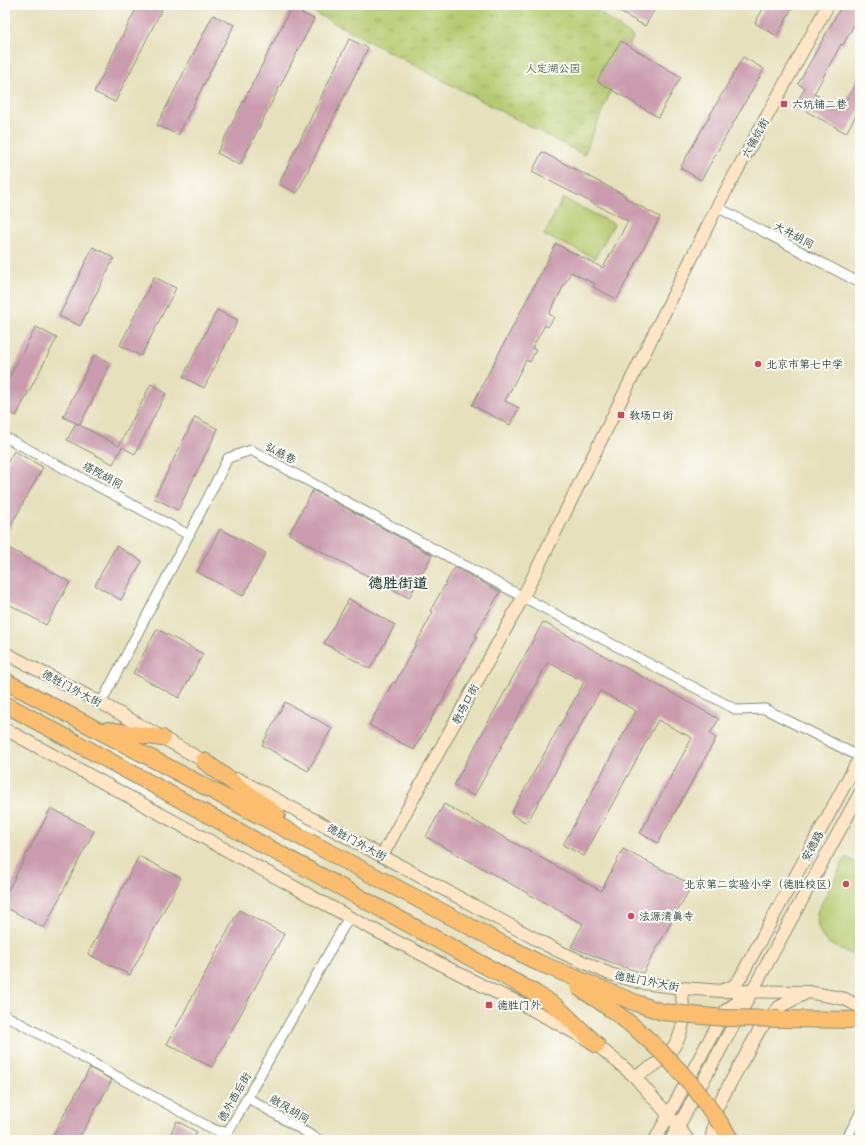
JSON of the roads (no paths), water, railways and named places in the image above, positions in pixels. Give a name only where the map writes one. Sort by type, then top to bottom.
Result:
[{"type":"highway","name":"德胜门外大街","points":[[5,681],[537,962]]},
{"type":"highway","points":[[5,704],[534,993],[557,1007],[596,1044]]},
{"type":"highway","points":[[94,728],[162,738]]},
{"type":"highway","points":[[204,761],[321,847]]},
{"type":"highway","points":[[537,962],[636,1003],[662,1012],[690,1016],[724,1018],[860,1020]]},
{"type":"highway","points":[[537,962],[594,997],[624,1019],[661,1050],[692,1085],[731,1140]]},
{"type":"street","name":"六铺炕街","points":[[717,208],[828,5]]},
{"type":"street","name":"大井胡同","points":[[717,208],[860,283]]},
{"type":"street","name":"教场口街","points":[[382,856],[523,597],[717,208]]},
{"type":"street","name":"塔院胡同","points":[[5,437],[189,535]]},
{"type":"street","name":"弘慈巷","points":[[101,703],[228,458],[251,450],[523,597],[737,710],[765,709],[860,757]]},
{"type":"street","name":"德胜门外大街","points":[[5,653],[101,703],[204,761],[556,950],[610,974],[642,983],[682,988],[722,991],[808,992],[845,999],[860,1007]]},
{"type":"street","points":[[5,729],[349,917],[520,1003],[596,1044],[634,1076],[669,1114],[688,1140]]},
{"type":"street","name":"安德路","points":[[722,991],[732,987],[739,980],[860,757]]},
{"type":"street","name":"安德路","points":[[671,1140],[860,793]]},
{"type":"street","name":"德外西后街","points":[[5,1015],[218,1131],[228,1132],[349,917]]},
{"type":"street","points":[[634,1076],[663,1061],[671,1051],[680,1035],[683,1022],[682,988]]},
{"type":"street","points":[[655,1140],[725,1011],[753,991]]},
{"type":"street","points":[[712,1140],[717,1107],[760,1029],[779,1007],[808,992]]},
{"type":"street","name":"敞风胡同","points":[[248,1098],[319,1140]]},
{"type":"street","points":[[846,1140],[860,1113]]},
{"type":"place","name":"六炕铺二巷","points":[[784,104]]},
{"type":"place","name":"北京市第七中学","points":[[758,364]]},
{"type":"place","name":"教场口街","points":[[621,415]]},
{"type":"place","name":"北京第二实验小学（德胜校区）","points":[[846,884]]},
{"type":"place","name":"法源清真寺","points":[[631,916]]},
{"type":"place","name":"德胜门外","points":[[489,1005]]},
{"type":"district","name":"德胜街道","points":[[398,583]]},
{"type":"park label","name":"人定湖公园","points":[[553,68]]}]
